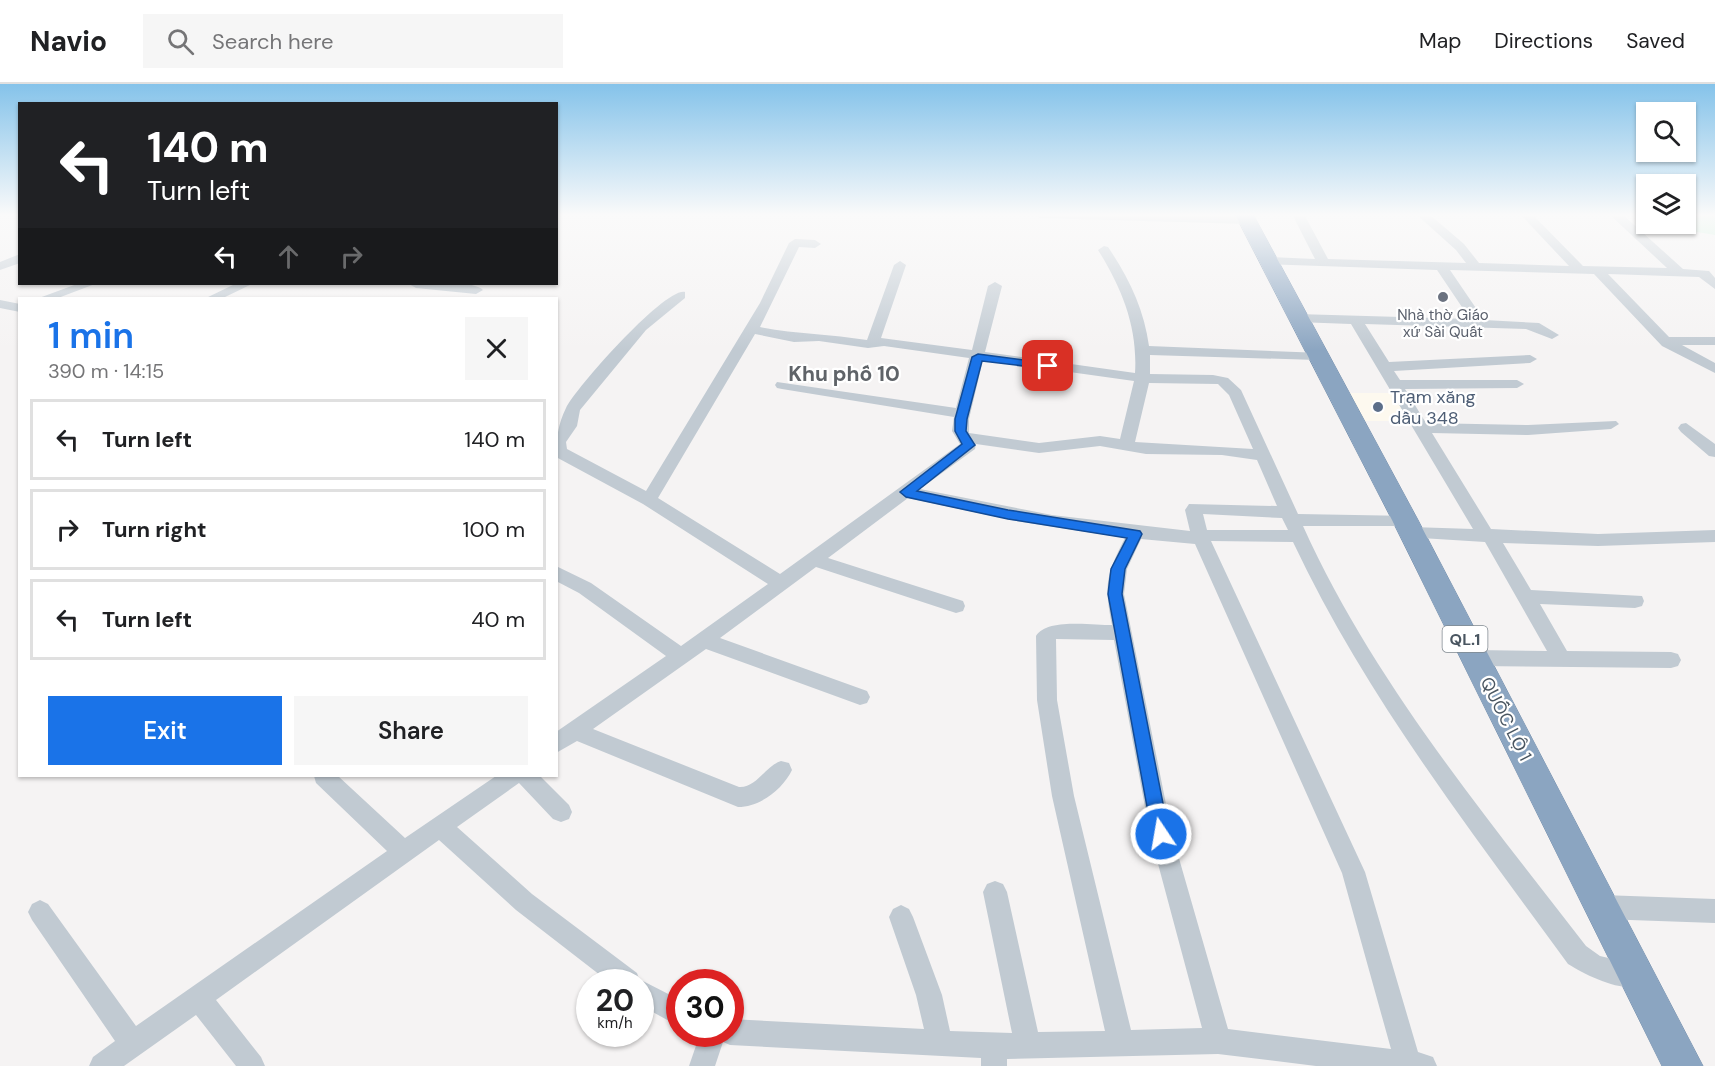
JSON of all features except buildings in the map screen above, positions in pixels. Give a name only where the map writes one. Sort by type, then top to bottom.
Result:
[{"type":"highway","name":"QUỐC LỘ 1","points":[[1268,261],[1408,526],[1683,1066]]},
{"type":"street","points":[[0,266],[15,260]]},
{"type":"street","points":[[649,500],[768,303],[787,260]]},
{"type":"street","points":[[1110,260],[1128,291],[1142,350],[1142,378],[1126,447]]},
{"type":"street","points":[[1470,260],[1475,266]]},
{"type":"street","points":[[1570,260],[1579,269]]},
{"type":"street","points":[[1666,260],[1679,272]]},
{"type":"street","points":[[1268,261],[1679,272],[1704,274],[1712,281]]},
{"type":"street","points":[[1440,265],[1479,323]]},
{"type":"street","points":[[872,345],[900,266]]},
{"type":"street","points":[[1599,271],[1665,341],[1715,369]]},
{"type":"street","points":[[49,297],[85,285]]},
{"type":"street","points":[[215,297],[243,285]]},
{"type":"street","points":[[426,285],[476,290]]},
{"type":"street","points":[[558,743],[782,584],[969,445],[960,431],[962,414],[994,286]]},
{"type":"street","points":[[558,441],[569,426],[573,409],[640,327],[680,295]]},
{"type":"street","points":[[0,304],[18,308]]},
{"type":"street","points":[[1297,318],[1534,326],[1552,335]]},
{"type":"street","points":[[1356,320],[1561,658]]},
{"type":"street","points":[[752,329],[794,338],[819,337],[872,345],[884,342],[978,357],[1142,378],[1223,381],[1236,393],[1262,455],[1336,609],[1434,764],[1577,955],[1595,967],[1637,976]]},
{"type":"street","points":[[1665,341],[1715,341]]},
{"type":"street","points":[[1142,350],[1317,356]]},
{"type":"street","points":[[1384,367],[1530,358]]},
{"type":"street","points":[[1395,385],[1517,384]]},
{"type":"street","points":[[783,385],[962,414]]},
{"type":"street","points":[[558,404],[573,409]]},
{"type":"street","points":[[1421,428],[1528,430],[1611,424]]},
{"type":"street","points":[[1686,428],[1715,452]]},
{"type":"street","points":[[965,437],[1039,448],[1100,441],[1126,447],[1170,451],[1222,450],[1262,455]]},
{"type":"street","points":[[558,446],[560,453],[649,500],[782,584]]},
{"type":"street","points":[[906,492],[1008,515],[1135,534],[1205,536],[1294,523]]},
{"type":"street","points":[[744,1033],[940,1044],[994,1056],[1028,1046],[1218,1041],[1416,1064],[1353,872],[1194,508],[1294,523],[1408,526],[1487,535],[1598,540],[1715,536]]},
{"type":"street","points":[[1135,534],[1118,569],[1115,594],[1161,834],[1218,1041]]},
{"type":"street","points":[[814,560],[956,606]]},
{"type":"street","points":[[558,574],[585,588],[681,656]]},
{"type":"street","points":[[1526,597],[1635,602]]},
{"type":"street","points":[[1121,1043],[1063,796],[1047,700],[1046,636],[1053,632],[1122,633]]},
{"type":"street","points":[[704,640],[860,697]]},
{"type":"street","points":[[1475,658],[1671,660]]},
{"type":"street","points":[[575,731],[746,799],[754,795],[781,770]]},
{"type":"street","points":[[325,777],[404,852]]},
{"type":"street","points":[[102,1066],[511,777]]},
{"type":"street","points":[[527,777],[561,812]]},
{"type":"street","points":[[441,827],[524,902],[611,969]]},
{"type":"street","points":[[995,892],[1028,1046]]},
{"type":"street","points":[[1602,907],[1715,911]]},
{"type":"street","points":[[40,912],[133,1044]]},
{"type":"street","points":[[901,917],[922,975],[940,1044]]},
{"type":"street","points":[[199,998],[252,1066]]},
{"type":"street","points":[[702,1066],[709,1047]]},
{"type":"shaded area","name":"Trạm xăng dầu 348","points":[[1344,393],[1395,393],[1412,421],[1360,421]]},
{"type":"place","name":"Nhà thờ Giáo xứ Sài Quất","points":[[1443,297]]},
{"type":"place","name":"Trạm xăng dầu 348","points":[[1378,407]]},
{"type":"district","name":"Khu phố 10","points":[[844,374]]},
{"type":"route","points":[[1048,366],[978,357],[961,419],[960,431],[969,445],[906,492],[1008,515],[1135,534],[1118,569],[1115,594],[1142,746],[1161,834]]}]
